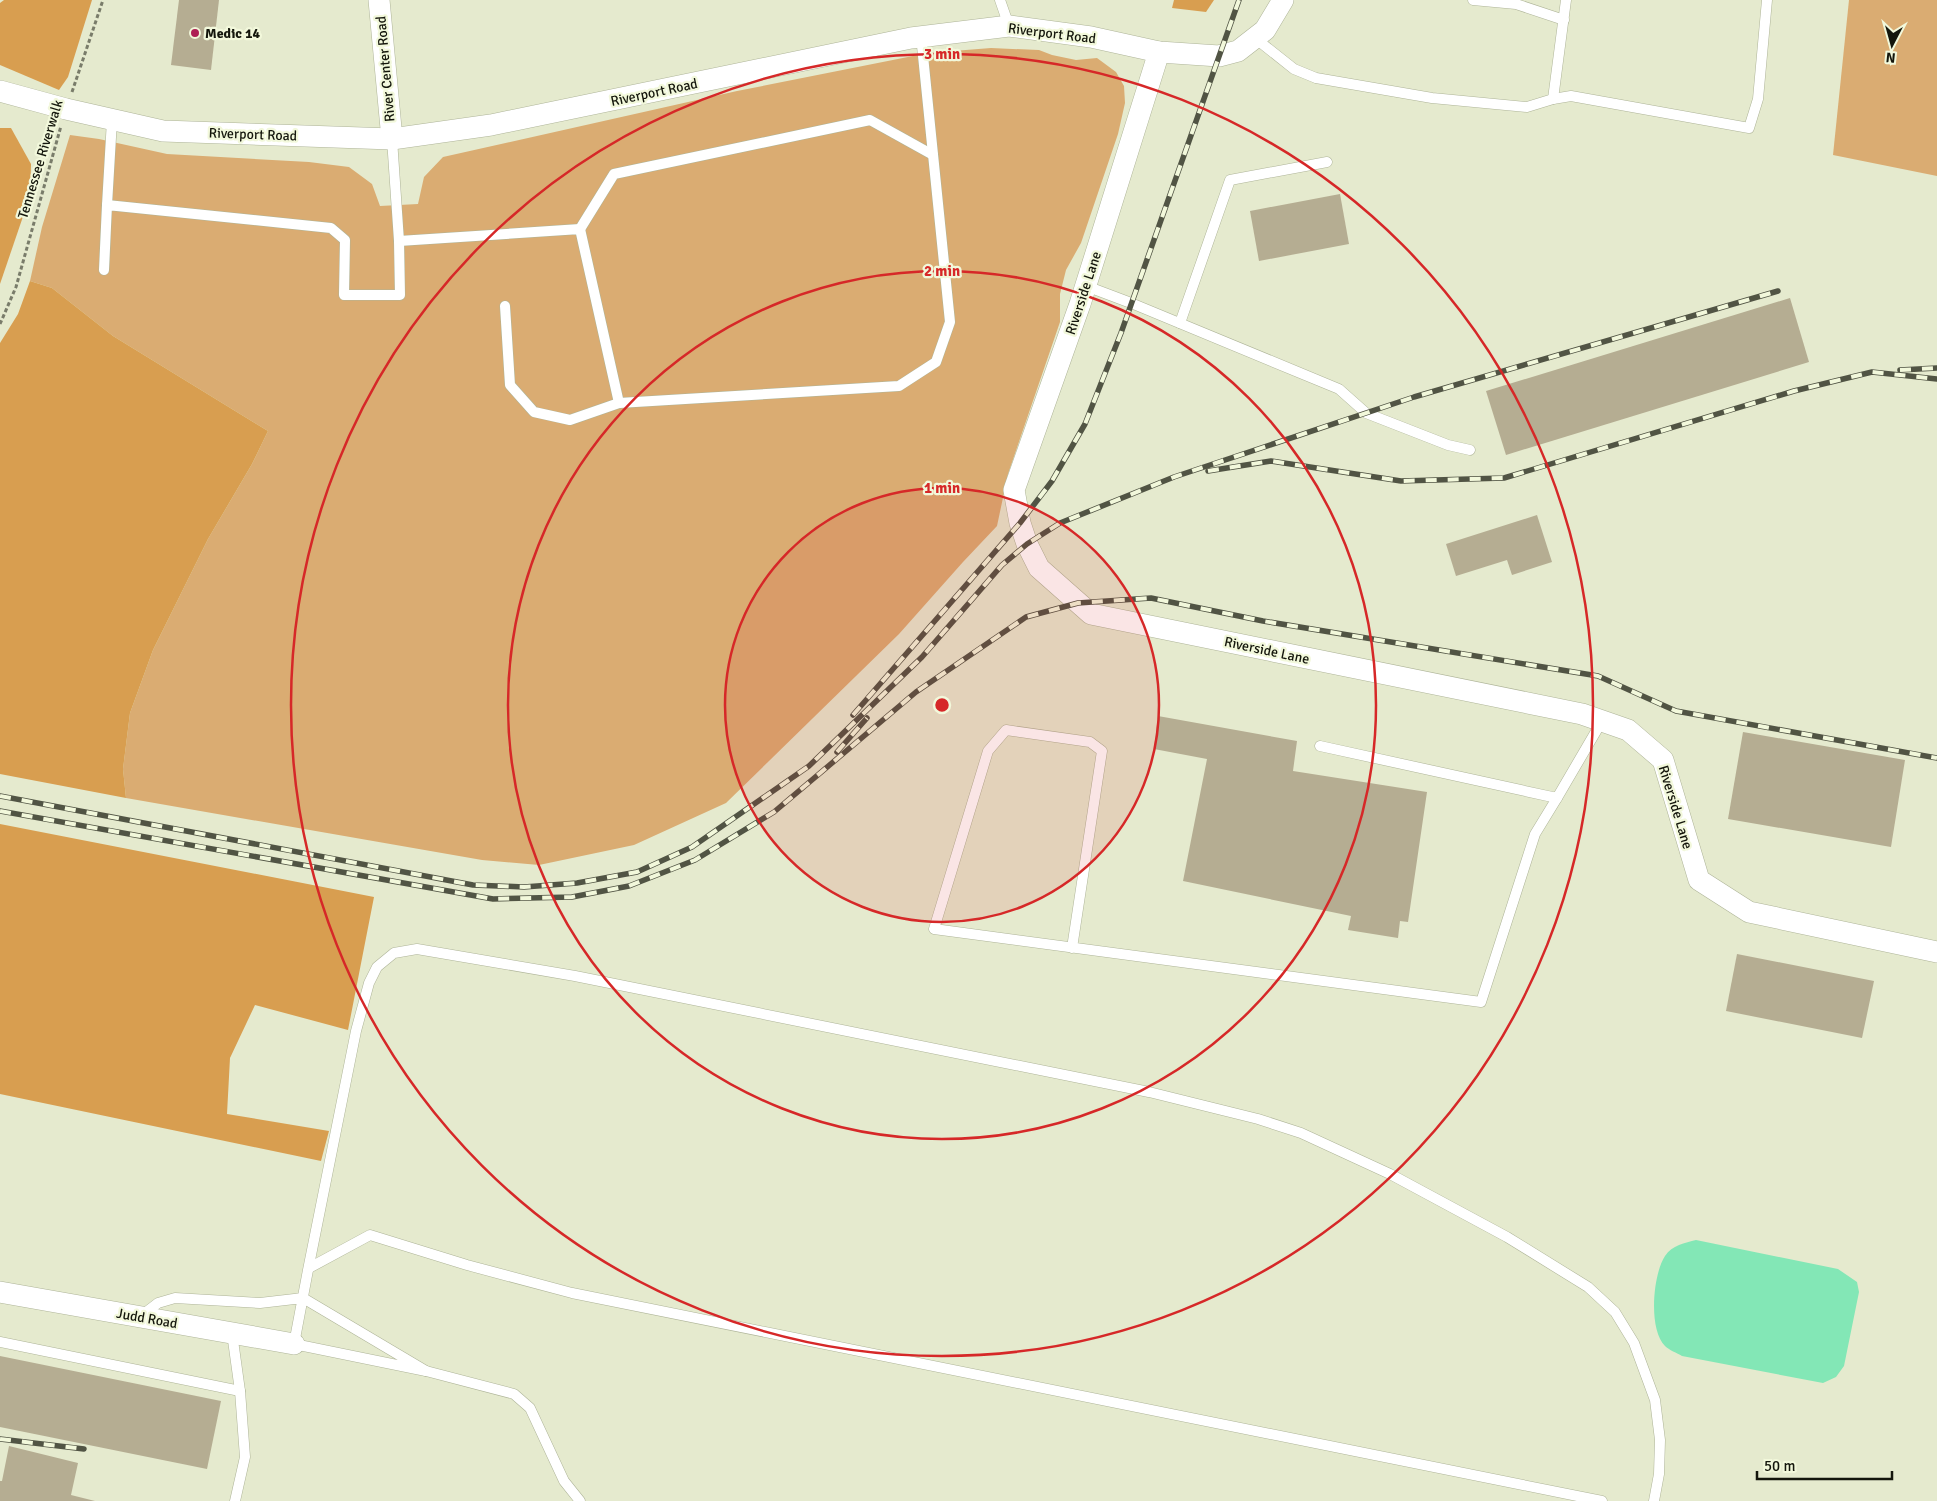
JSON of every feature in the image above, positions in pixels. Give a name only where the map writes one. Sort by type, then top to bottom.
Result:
[{"type":"street","name":"River Center Road","points":[[379,0],[392,139]]},
{"type":"street","name":"Riverport Road","points":[[0,91],[163,132],[392,139],[491,126],[921,36],[1009,26],[1091,37],[1158,52],[1219,56],[1238,51],[1266,30],[1283,0]]},
{"type":"street","name":"Riverside Lane","points":[[1158,52],[1086,286],[1014,490],[1020,522],[1027,544],[1039,568],[1091,614],[1582,714],[1628,730],[1663,760],[1699,880],[1749,912],[1937,952]]},
{"type":"street","name":"Judd Road","points":[[0,1292],[294,1344]]},
{"type":"lane","points":[[1000,0],[1009,26]]},
{"type":"lane","points":[[1473,0],[1516,4],[1564,20]]},
{"type":"lane","points":[[1553,98],[1566,0]]},
{"type":"lane","points":[[1255,38],[1294,69],[1316,78],[1432,98],[1527,107],[1553,98],[1571,96],[1748,128],[1758,99],[1767,0]]},
{"type":"lane","points":[[506,306],[510,385],[534,412],[570,420],[619,403],[899,386],[936,362],[950,322],[921,36]]},
{"type":"lane","points":[[104,270],[112,120]]},
{"type":"lane","points":[[619,403],[580,228],[614,174],[870,120],[933,155]]},
{"type":"lane","points":[[107,205],[331,228],[345,240],[344,295],[400,295],[399,241],[392,139]]},
{"type":"lane","points":[[1180,323],[1230,180],[1328,162]]},
{"type":"lane","points":[[399,241],[580,228]]},
{"type":"lane","points":[[1086,286],[1339,388],[1366,413],[1448,445],[1470,450]]},
{"type":"lane","points":[[1072,948],[1102,751],[1090,742],[1006,730],[988,751],[934,929],[1072,948],[1481,1002],[1535,834],[1602,721]]},
{"type":"lane","points":[[1320,746],[1557,798]]},
{"type":"lane","points":[[580,1501],[564,1481],[530,1408],[514,1394],[426,1371],[294,1344],[356,1031],[369,983],[377,967],[394,953],[416,949],[575,976],[1168,1096],[1258,1119],[1292,1130],[1390,1174],[1507,1237],[1588,1287],[1615,1312],[1634,1343],[1655,1400],[1660,1440],[1659,1474],[1654,1501]]},
{"type":"lane","points":[[309,1268],[370,1235],[467,1265],[572,1293],[1602,1501]]},
{"type":"lane","points":[[140,1317],[158,1303],[175,1298],[260,1303],[303,1298],[426,1371]]},
{"type":"lane","points":[[232,1333],[240,1391],[244,1457],[235,1501]]},
{"type":"lane","points":[[0,1342],[240,1391]]},
{"type":"path","name":"Tennessee Riverwalk","points":[[0,324],[16,287],[37,206],[66,109],[103,0]]},
{"type":"shaded area","points":[[4,0],[92,0],[68,77],[59,90],[0,65],[0,3]]},
{"type":"shaded area","points":[[1174,0],[1214,0],[1206,12],[1172,8]]},
{"type":"shaded area","points":[[1849,0],[1937,0],[1937,176],[1833,155]]},
{"type":"shaded area","points":[[991,48],[1039,50],[1076,60],[1097,58],[1116,72],[1124,86],[1125,103],[1118,134],[1081,243],[1066,270],[1060,294],[1060,322],[1008,474],[997,526],[899,634],[726,803],[634,845],[539,865],[482,860],[126,798],[123,769],[130,713],[153,650],[208,539],[252,464],[268,431],[113,336],[52,288],[30,281],[42,227],[70,135],[99,139],[167,154],[309,162],[349,167],[372,184],[380,206],[418,204],[424,177],[443,157],[737,91],[928,53]]},
{"type":"shaded area","points":[[0,128],[11,128],[31,164],[30,196],[0,284]]},
{"type":"shaded area","points":[[30,281],[52,288],[113,336],[268,431],[252,464],[208,539],[153,650],[130,713],[123,769],[126,798],[0,774],[0,343],[18,314]]},
{"type":"shaded area","points":[[0,824],[374,897],[348,1030],[255,1005],[230,1058],[227,1114],[329,1131],[321,1161],[0,1094]]},
{"type":"shaded area","points":[[1696,1240],[1838,1269],[1857,1282],[1859,1292],[1844,1366],[1836,1377],[1823,1383],[1682,1356],[1665,1346],[1656,1327],[1654,1315],[1655,1288],[1661,1264],[1671,1249]]},
{"type":"building","name":"Medic 14","points":[[179,0],[219,0],[211,70],[171,65]]},
{"type":"building","points":[[1340,194],[1349,244],[1259,261],[1250,211]]},
{"type":"building","points":[[1790,298],[1809,362],[1506,455],[1486,391]]},
{"type":"building","points":[[1537,515],[1552,562],[1512,575],[1507,560],[1456,576],[1446,544]]},
{"type":"building","points":[[1158,716],[1297,741],[1293,771],[1427,792],[1408,922],[1400,921],[1398,938],[1348,930],[1351,916],[1183,881],[1207,759],[1154,749]]},
{"type":"building","points":[[1743,732],[1905,760],[1891,847],[1728,819]]},
{"type":"building","points":[[1737,954],[1874,981],[1862,1038],[1726,1011]]},
{"type":"building","points":[[0,1356],[221,1401],[207,1469],[0,1427]]},
{"type":"building","points":[[9,1446],[78,1463],[71,1495],[95,1501],[0,1501],[0,1481],[2,1481]]},
{"type":"railway","points":[[853,715],[1020,523],[1052,481],[1085,424],[1121,333],[1239,0]]},
{"type":"railway","points":[[0,796],[473,885],[524,887],[577,883],[637,872],[692,847],[809,766],[922,657],[1002,565],[1027,544],[1060,523],[1174,477],[1414,397],[1778,291]]},
{"type":"railway","points":[[1900,370],[1937,368]]},
{"type":"railway","points":[[1208,471],[1271,461],[1401,481],[1504,478],[1794,391],[1872,372],[1937,379]]},
{"type":"railway","points":[[0,811],[493,899],[572,897],[629,886],[695,860],[774,812],[916,692],[1026,617],[1078,603],[1151,598],[1263,621],[1598,676],[1676,711],[1937,758]]},
{"type":"railway","points":[[837,752],[867,718]]},
{"type":"railway","points":[[0,1439],[84,1449]]},
{"type":"place","name":"Medic 14","points":[[195,33]]}]
